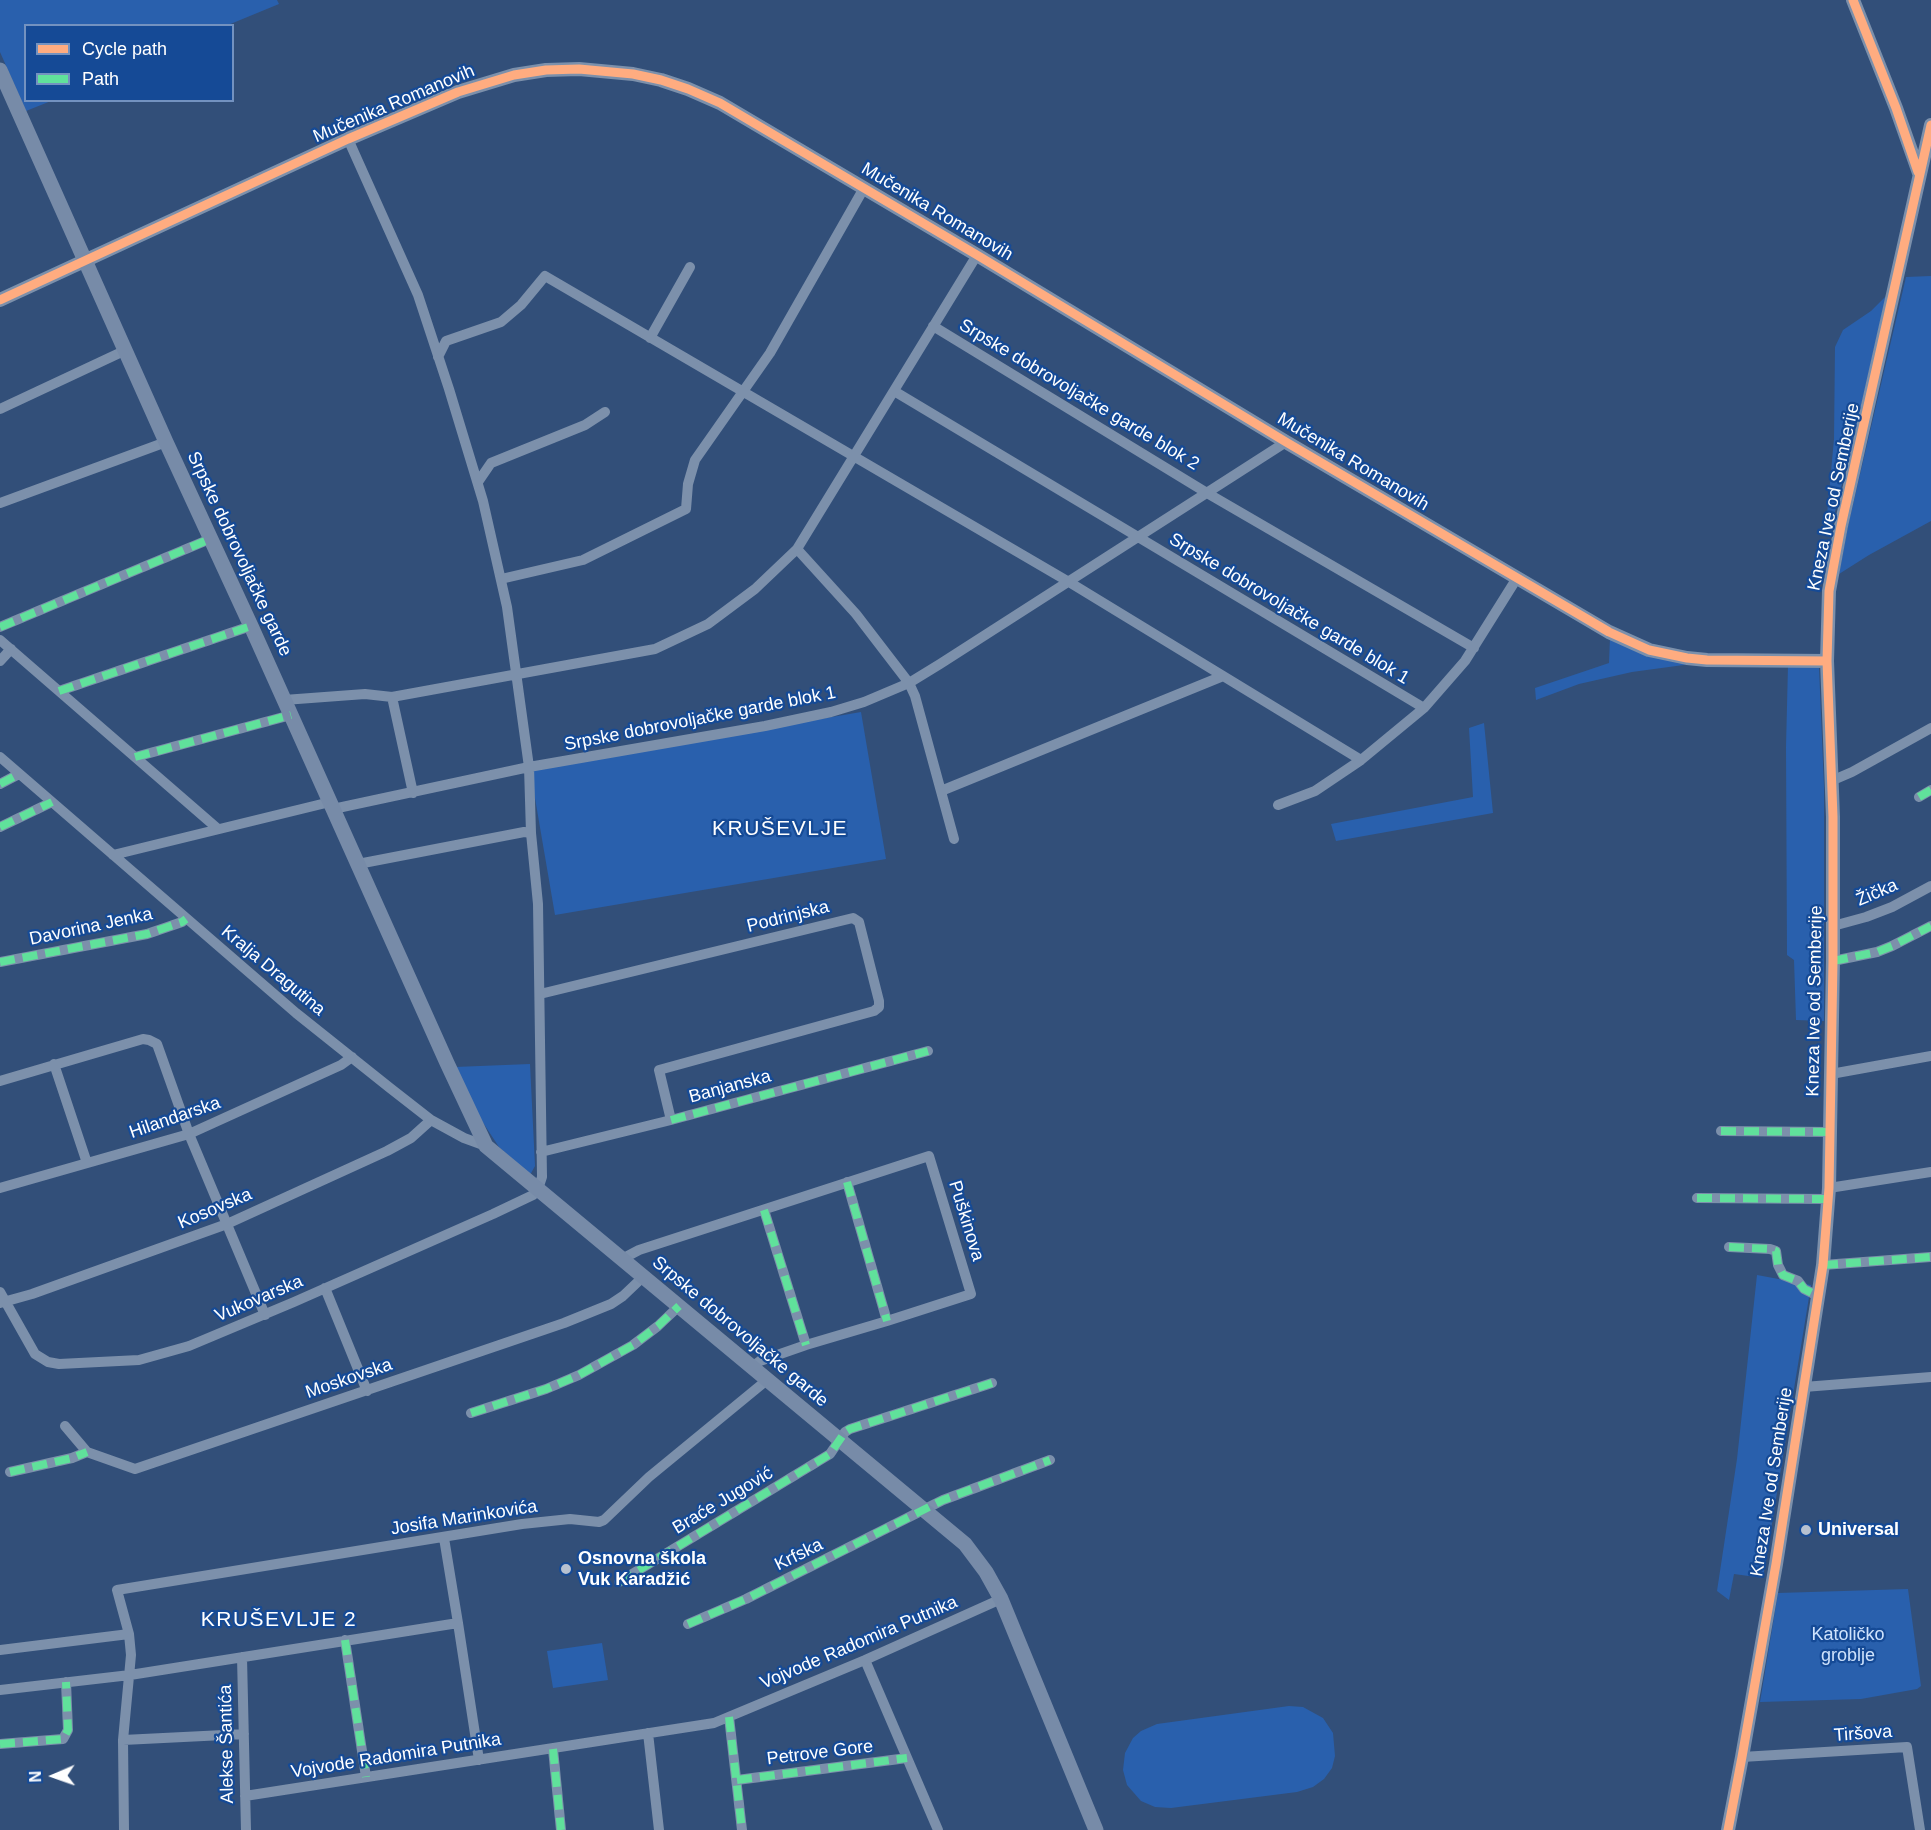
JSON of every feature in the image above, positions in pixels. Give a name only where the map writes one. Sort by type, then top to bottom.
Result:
[{"type":"main road","name":"Srpske dobrovoljačke garde","points":[[0,70],[166,442],[486,1146],[964,1544],[986,1572],[1001,1599],[1096,1830]]},
{"type":"street","points":[[1853,0],[1896,108],[1919,175]]},
{"type":"street","name":"Mučenika Romanovih","points":[[0,300],[348,139],[458,92],[514,75],[546,70],[579,69],[661,80],[720,103],[1286,442],[1609,632],[1648,650],[1707,660],[1827,661]]},
{"type":"street","name":"Kneza Ive od Semberije","points":[[1728,1830],[1823,1265],[1828,1193],[1833,961],[1827,661],[1829,591],[1931,125]]},
{"type":"street","points":[[348,139],[418,295],[478,482],[501,579],[529,767],[531,833],[538,904],[542,1177],[538,1189]]},
{"type":"street","points":[[501,579],[583,560],[686,508],[688,484],[694,460],[770,353],[864,188]]},
{"type":"street","name":"Srpske dobrovoljačke garde blok 2","points":[[284,700],[365,694],[392,697],[517,675],[655,650],[708,624],[755,589],[797,549],[977,255]]},
{"type":"street","points":[[650,338],[690,267]]},
{"type":"street","points":[[432,339],[446,341],[501,322],[521,304],[544,276],[1068,582],[1361,760]]},
{"type":"street","name":"Srpske dobrovoljačke garde blok 2","points":[[933,326],[1207,493]]},
{"type":"street","points":[[438,357],[446,341]]},
{"type":"street","points":[[0,409],[126,350]]},
{"type":"street","points":[[894,391],[1138,538]]},
{"type":"street","points":[[478,482],[491,463],[585,425],[605,412]]},
{"type":"street","points":[[0,503],[166,442]]},
{"type":"street","name":"Srpske dobrovoljačke garde blok 1","points":[[113,855],[218,829],[331,806],[413,793],[529,767],[687,741],[831,712],[864,702],[909,682],[1286,442]]},
{"type":"street","points":[[470,455],[491,463]]},
{"type":"street","points":[[1207,493],[1474,648]]},
{"type":"street","name":"Srpske dobrovoljačke garde blok 1","points":[[1138,538],[1424,708]]},
{"type":"street","points":[[0,627],[210,539]]},
{"type":"street","points":[[797,549],[856,614],[909,682],[915,696],[954,839]]},
{"type":"street","points":[[1278,806],[1315,791],[1361,760],[1424,708],[1466,661],[1517,578]]},
{"type":"street","points":[[59,691],[251,626]]},
{"type":"street","points":[[0,640],[218,829]]},
{"type":"street","points":[[0,662],[11,649]]},
{"type":"street","points":[[941,791],[1223,676]]},
{"type":"street","points":[[392,697],[413,793]]},
{"type":"street","points":[[135,757],[291,715]]},
{"type":"street","points":[[1831,782],[1931,728]]},
{"type":"street","name":"Kralja Dragutina","points":[[0,758],[186,919],[352,1057],[431,1120],[464,1138],[486,1146]]},
{"type":"street","points":[[0,784],[19,774]]},
{"type":"street","points":[[1919,797],[1931,790]]},
{"type":"street","points":[[0,827],[52,802]]},
{"type":"street","points":[[358,864],[524,832],[531,833]]},
{"type":"street","name":"Žička","points":[[1833,926],[1892,907],[1931,886]]},
{"type":"street","name":"Podrinjska","points":[[540,994],[853,918],[859,922],[879,1007],[874,1011],[659,1070],[670,1120]]},
{"type":"street","name":"Davorina Jenka","points":[[0,962],[147,934],[186,919]]},
{"type":"street","name":"Kneza Ive od Semberije","points":[[1833,961],[1877,952],[1931,927]]},
{"type":"street","points":[[0,1081],[143,1039],[157,1044],[189,1134],[265,1315]]},
{"type":"street","name":"Banjanska","points":[[541,1152],[928,1051]]},
{"type":"street","points":[[1831,1074],[1931,1056]]},
{"type":"street","name":"Hilandarska","points":[[0,1188],[189,1134],[341,1065],[352,1057]]},
{"type":"street","points":[[54,1064],[87,1163]]},
{"type":"street","name":"Kosovska","points":[[2,1299],[169,1246],[227,1224],[387,1151],[411,1138],[431,1120]]},
{"type":"street","points":[[1722,1131],[1830,1132]]},
{"type":"street","name":"Puškinova","points":[[622,1259],[639,1250],[929,1156],[971,1294],[806,1345],[760,1361],[752,1367]]},
{"type":"street","points":[[1697,1198],[1828,1193],[1931,1172]]},
{"type":"street","points":[[847,1182],[887,1321]]},
{"type":"street","name":"Vukovarska","points":[[2,1299],[35,1354],[48,1362],[59,1364],[138,1360],[189,1346],[265,1315],[493,1215],[533,1195],[538,1189]]},
{"type":"street","points":[[764,1210],[806,1345]]},
{"type":"street","points":[[1729,1247],[1776,1251],[1778,1265],[1783,1275],[1798,1281],[1804,1289],[1818,1296]]},
{"type":"street","points":[[1823,1265],[1931,1257]]},
{"type":"street","name":"Moskovska","points":[[87,1452],[135,1469],[554,1327],[599,1309],[623,1296],[644,1276]]},
{"type":"street","points":[[325,1288],[367,1391]]},
{"type":"street","points":[[471,1413],[546,1389],[588,1370],[633,1344],[658,1326],[679,1305]]},
{"type":"street","name":"Kneza Ive od Semberije","points":[[1804,1387],[1931,1377]]},
{"type":"street","name":"Josifa Marinkovića","points":[[129,1634],[117,1590],[551,1521],[604,1520],[649,1477],[766,1380]]},
{"type":"street","name":"Braće Jugović","points":[[619,1582],[830,1454],[845,1432],[992,1383]]},
{"type":"street","points":[[10,1472],[72,1458],[87,1452],[65,1426]]},
{"type":"street","name":"Krfska","points":[[688,1624],[746,1599],[943,1500],[1050,1460]]},
{"type":"street","points":[[444,1538],[478,1760]]},
{"type":"street","name":"Vojvode Radomira Putnika","points":[[245,1796],[714,1723],[865,1660],[1001,1599]]},
{"type":"street","points":[[0,1690],[130,1675],[458,1623]]},
{"type":"street","points":[[0,1650],[129,1634],[130,1675],[123,1740],[124,1830]]},
{"type":"street","points":[[345,1640],[366,1777]]},
{"type":"street","name":"Alekse Šantića","points":[[242,1657],[246,1830]]},
{"type":"street","name":"Petrove Gore","points":[[865,1660],[938,1830]]},
{"type":"street","points":[[0,1743],[63,1739],[68,1730],[66,1682]]},
{"type":"street","points":[[729,1717],[742,1830]]},
{"type":"street","points":[[648,1733],[659,1830]]},
{"type":"street","points":[[123,1740],[244,1734]]},
{"type":"street","name":"Tiršova","points":[[1742,1757],[1907,1747],[1924,1827]]},
{"type":"street","points":[[553,1749],[561,1830]]},
{"type":"street","name":"Petrove Gore","points":[[736,1780],[907,1758]]},
{"type":"green space","points":[[0,0],[277,0],[279,4],[230,24],[24,24],[24,102],[48,102],[26,111],[0,52]]},
{"type":"green space","points":[[1931,276],[1931,521],[1839,574],[1906,277]]},
{"type":"green space","points":[[1886,296],[1831,528],[1826,526],[1834,439],[1835,347],[1843,330],[1871,311]]},
{"type":"green space","points":[[1610,638],[1691,664],[1632,672],[1579,684],[1536,700],[1535,688],[1609,663]]},
{"type":"green space","points":[[1788,665],[1819,667],[1824,787],[1824,1021],[1796,1020],[1794,960],[1787,955]]},
{"type":"green space","points":[[861,712],[886,859],[555,915],[530,769]]},
{"type":"green space","points":[[1484,723],[1493,813],[1336,841],[1331,824],[1473,797],[1469,728]]},
{"type":"green space","points":[[530,1064],[535,1166],[530,1175],[499,1147],[472,1106],[455,1067]]},
{"type":"green space","points":[[1757,1275],[1811,1285],[1763,1578],[1734,1574],[1729,1600],[1717,1591],[1737,1459]]},
{"type":"green space","name":"Katoličko groblje","points":[[1908,1589],[1921,1686],[1917,1689],[1861,1699],[1760,1702],[1778,1593]]},
{"type":"green space","points":[[602,1643],[608,1680],[553,1688],[547,1651]]},
{"type":"green space","points":[[1289,1706],[1303,1707],[1323,1718],[1333,1733],[1335,1756],[1332,1768],[1324,1779],[1313,1787],[1297,1792],[1171,1808],[1155,1807],[1141,1801],[1127,1785],[1123,1770],[1125,1753],[1133,1738],[1141,1731],[1157,1724]]},
{"type":"marked path","points":[[0,627],[210,539]]},
{"type":"marked path","points":[[59,691],[251,626]]},
{"type":"marked path","points":[[135,757],[291,715]]},
{"type":"marked path","points":[[0,784],[19,774]]},
{"type":"marked path","points":[[1919,797],[1931,790]]},
{"type":"marked path","points":[[0,827],[52,802]]},
{"type":"marked path","points":[[0,962],[147,934],[186,919]]},
{"type":"marked path","points":[[1833,961],[1877,952],[1931,926]]},
{"type":"marked path","points":[[671,1120],[928,1051]]},
{"type":"marked path","points":[[1721,1131],[1830,1132]]},
{"type":"marked path","points":[[847,1182],[887,1321]]},
{"type":"marked path","points":[[1697,1198],[1828,1199]]},
{"type":"marked path","points":[[764,1210],[806,1345]]},
{"type":"marked path","points":[[1729,1247],[1776,1251],[1778,1265],[1783,1275],[1798,1281],[1804,1289],[1818,1296]]},
{"type":"marked path","points":[[1823,1265],[1931,1257]]},
{"type":"marked path","points":[[471,1413],[546,1389],[579,1375],[633,1345],[679,1306]]},
{"type":"marked path","points":[[619,1582],[830,1454],[845,1432],[850,1429],[992,1383]]},
{"type":"marked path","points":[[10,1472],[72,1458],[87,1452]]},
{"type":"marked path","points":[[688,1624],[746,1599],[943,1500],[1050,1460]]},
{"type":"marked path","points":[[345,1640],[366,1777]]},
{"type":"marked path","points":[[0,1744],[63,1739],[68,1730],[66,1682]]},
{"type":"marked path","points":[[729,1717],[742,1830]]},
{"type":"marked path","points":[[553,1749],[561,1830]]},
{"type":"marked path","points":[[737,1780],[907,1758]]},
{"type":"cycle path","points":[[1853,0],[1896,108],[1918,172]]},
{"type":"cycle path","points":[[0,300],[348,139],[458,92],[514,75],[546,70],[579,69],[633,74],[661,80],[720,103],[1286,442],[1609,632],[1649,650],[1687,658],[1827,661]]},
{"type":"cycle path","points":[[1728,1830],[1776,1564],[1823,1265],[1829,1188],[1833,961],[1833,817],[1827,661],[1829,591],[1841,526],[1931,125]]},
{"type":"place","name":"Universal","points":[[1806,1530]]},
{"type":"place","name":"Osnovna škola Vuk Karadžić","points":[[566,1569]]},
{"type":"district","name":"KRUŠEVLJE","points":[[780,829]]},
{"type":"district","name":"KRUŠEVLJE 2","points":[[279,1620]]}]
